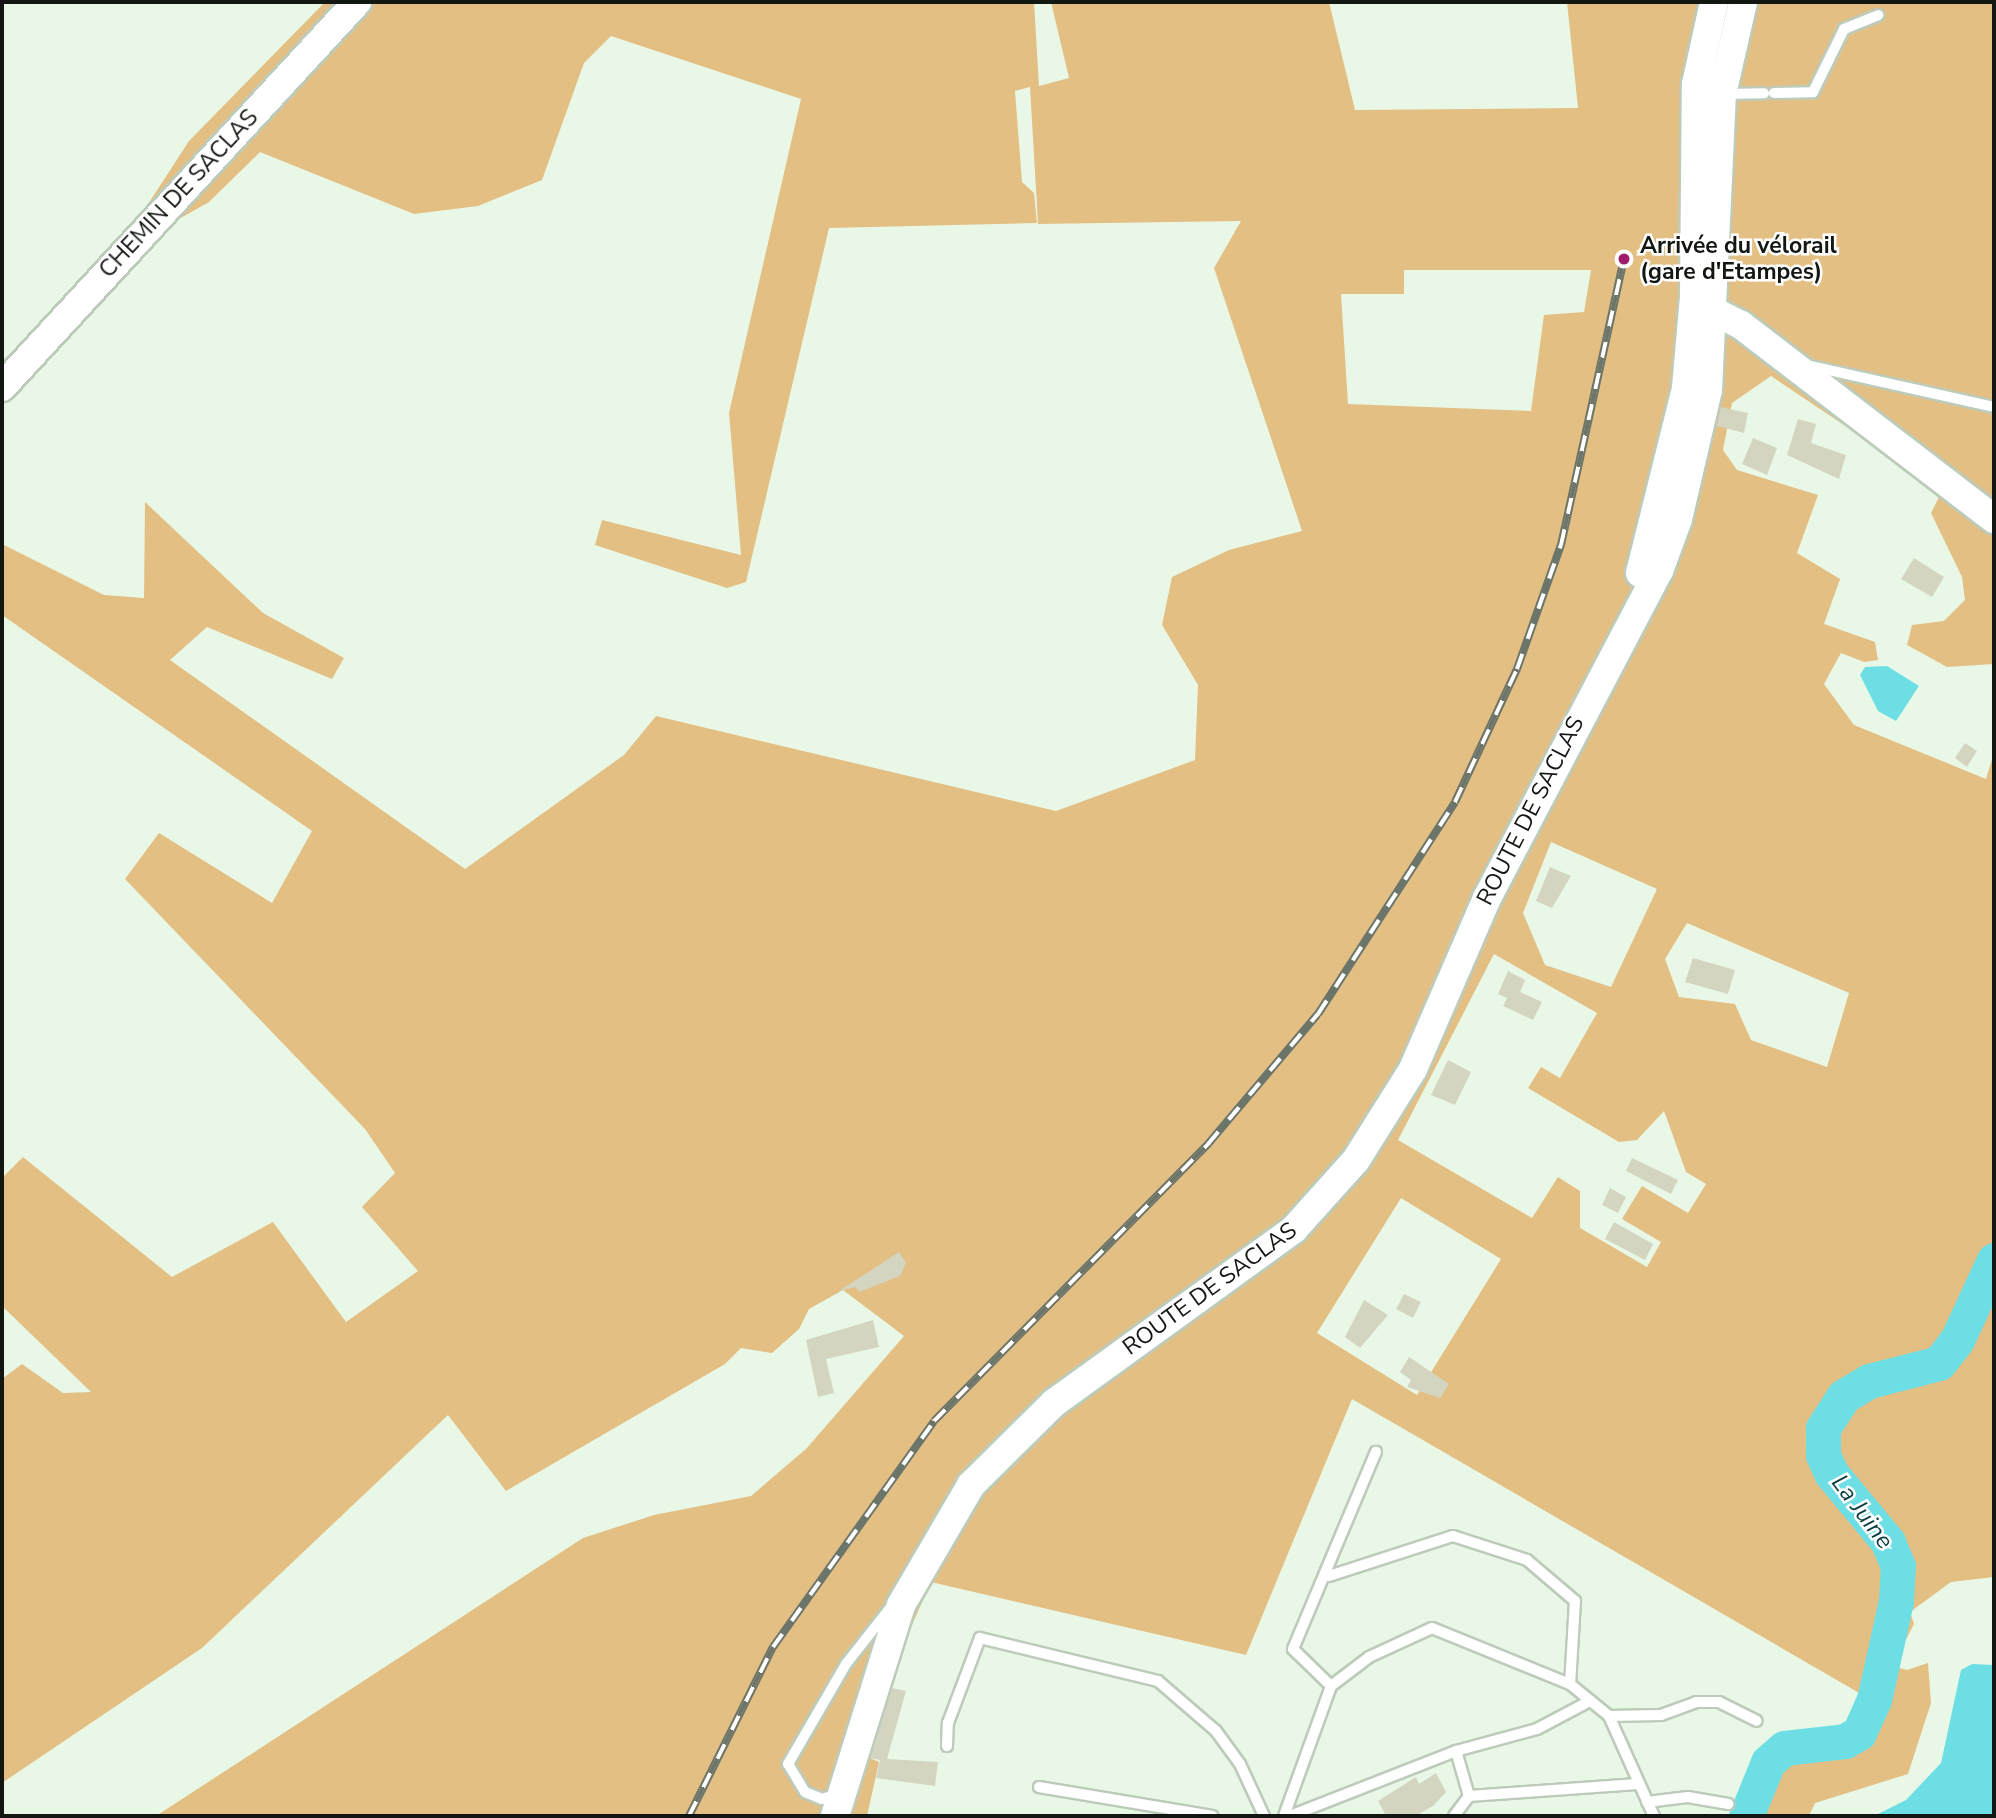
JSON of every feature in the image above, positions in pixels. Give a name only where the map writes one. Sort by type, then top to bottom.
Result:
[{"type":"main road","name":"CHEMIN DE SACLAS","points":[[2,387],[357,2]]},
{"type":"main road","name":"ROUTE DE SACLAS","points":[[834,1808],[912,1580],[937,1533],[1000,1452],[1054,1403],[1285,1237],[1356,1160],[1413,1069],[1487,898],[1613,649],[1659,571],[1678,519],[1708,390],[1716,318],[1722,94],[1733,4]]},
{"type":"main road","name":"ROUTE DE SACLAS","points":[[1613,649],[1672,461],[1694,296],[1696,84],[1733,4]]},
{"type":"main road","points":[[1694,296],[1716,318],[1741,325],[1994,519]]},
{"type":"lane","points":[[1722,94],[1814,92],[1844,29],[1878,15]]},
{"type":"lane","points":[[1786,361],[1994,407]]},
{"type":"lane","points":[[1331,1686],[1293,1649],[1329,1576],[1376,1452]]},
{"type":"lane","points":[[1329,1576],[1453,1536],[1527,1560],[1575,1601],[1570,1684]]},
{"type":"lane","points":[[834,1808],[805,1791],[788,1764],[846,1664],[912,1580]]},
{"type":"lane","points":[[1284,1816],[1331,1686],[1369,1657],[1432,1628],[1570,1684],[1588,1702],[1609,1716],[1654,1816]]},
{"type":"lane","points":[[947,1746],[948,1723],[980,1638],[1158,1681],[1216,1731],[1240,1764],[1264,1816]]},
{"type":"lane","points":[[1290,1816],[1456,1751],[1537,1729],[1588,1702]]},
{"type":"lane","points":[[1609,1716],[1661,1715],[1696,1702],[1720,1702],[1757,1721]]},
{"type":"lane","points":[[1456,1751],[1469,1796]]},
{"type":"lane","points":[[1454,1816],[1469,1796],[1639,1784]]},
{"type":"lane","points":[[1039,1787],[1213,1816]]},
{"type":"lane","points":[[1647,1802],[1688,1797],[1728,1804]]},
{"type":"shaded area","points":[[325,2],[1034,2],[1039,86],[1069,78],[1051,2],[1329,2],[1355,110],[1578,108],[1567,2],[1994,2],[1994,664],[1947,667],[1907,645],[1912,625],[1944,621],[1965,600],[1962,577],[1931,513],[1942,491],[1771,376],[1732,403],[1723,450],[1737,470],[1818,495],[1797,553],[1840,579],[1824,624],[1875,642],[1878,660],[1864,662],[1841,653],[1824,684],[1854,725],[1986,779],[1994,753],[1994,1577],[1951,1582],[1910,1612],[1914,1624],[1892,1666],[1907,1670],[1928,1663],[1931,1703],[1908,1774],[1815,1803],[1809,1816],[1746,1816],[1767,1764],[1783,1748],[1845,1741],[1859,1733],[1873,1701],[1352,1399],[1246,1655],[931,1582],[893,1668],[870,1758],[879,1762],[867,1816],[156,1816],[583,1538],[654,1515],[751,1496],[806,1449],[904,1336],[843,1290],[809,1309],[799,1329],[772,1353],[741,1348],[725,1364],[506,1491],[448,1415],[202,1648],[2,1783],[2,1379],[22,1364],[63,1393],[91,1392],[2,1306],[2,1178],[23,1157],[172,1277],[273,1222],[346,1322],[418,1271],[362,1207],[395,1173],[365,1129],[125,879],[159,833],[272,903],[312,831],[2,615],[2,544],[104,595],[144,598],[145,502],[263,613],[344,658],[332,679],[207,627],[170,660],[465,869],[624,755],[656,716],[1056,811],[1195,760],[1198,685],[1162,625],[1172,577],[1229,550],[1302,531],[1214,268],[1241,221],[1038,224],[1030,87],[1015,91],[1022,182],[1034,193],[1037,223],[829,228],[746,582],[727,588],[595,545],[602,520],[741,555],[729,413],[801,99],[611,36],[584,63],[542,180],[478,206],[414,214],[260,152],[209,202],[115,255],[189,141]],"holes":[[[1404,270],[1591,270],[1584,312],[1544,315],[1531,411],[1348,404],[1341,294],[1404,294]],[[1551,842],[1657,889],[1611,987],[1545,965],[1523,913]],[[1687,923],[1849,993],[1827,1067],[1751,1040],[1735,1004],[1679,997],[1665,959]],[[1494,954],[1597,1013],[1560,1078],[1541,1067],[1528,1088],[1619,1142],[1637,1140],[1664,1111],[1686,1172],[1706,1184],[1688,1213],[1642,1186],[1622,1219],[1661,1242],[1647,1267],[1580,1228],[1580,1191],[1558,1177],[1532,1218],[1398,1140]],[[1401,1198],[1501,1259],[1417,1395],[1317,1333]]]},
{"type":"water","points":[[1887,666],[1919,686],[1896,721],[1878,711],[1860,675],[1865,667]]},
{"type":"water","points":[[1972,1664],[1994,1665],[1994,1816],[1874,1816],[1906,1800],[1941,1763],[1961,1670]]},
{"type":"building","points":[[1721,407],[1748,413],[1744,433],[1717,426]]},
{"type":"building","points":[[1798,419],[1816,424],[1811,443],[1846,455],[1839,479],[1787,455]]},
{"type":"building","points":[[1753,438],[1777,448],[1767,475],[1742,464]]},
{"type":"building","points":[[1914,558],[1944,577],[1932,597],[1901,579]]},
{"type":"building","points":[[1965,743],[1977,751],[1967,767],[1955,758]]},
{"type":"building","points":[[1550,867],[1571,876],[1552,908],[1536,901]]},
{"type":"building","points":[[1693,958],[1735,970],[1728,994],[1685,982]]},
{"type":"building","points":[[1508,971],[1525,980],[1520,992],[1542,1002],[1533,1020],[1503,1006],[1507,998],[1498,994]]},
{"type":"building","points":[[1448,1060],[1471,1072],[1455,1105],[1431,1095]]},
{"type":"building","points":[[1632,1158],[1678,1180],[1671,1194],[1626,1171]]},
{"type":"building","points":[[1610,1188],[1626,1197],[1618,1213],[1602,1205]]},
{"type":"building","points":[[1614,1222],[1653,1244],[1645,1260],[1605,1239]]},
{"type":"building","points":[[899,1252],[906,1263],[900,1276],[859,1292],[856,1287],[839,1291]]},
{"type":"building","points":[[1404,1294],[1421,1302],[1413,1318],[1396,1309]]},
{"type":"building","points":[[1364,1300],[1388,1315],[1360,1348],[1345,1337]]},
{"type":"building","points":[[873,1320],[879,1347],[826,1359],[834,1393],[818,1397],[806,1340]]},
{"type":"building","points":[[1409,1357],[1449,1384],[1440,1398],[1407,1387],[1411,1380],[1400,1372]]},
{"type":"building","points":[[892,1688],[906,1691],[887,1759],[938,1762],[935,1786],[876,1778],[880,1760],[870,1758]]},
{"type":"building","points":[[1436,1773],[1446,1792],[1433,1806],[1415,1816],[1386,1816],[1378,1801],[1416,1777],[1419,1784]]},
{"type":"waterway","name":"La Juine","points":[[1746,1816],[1768,1762],[1784,1748],[1845,1741],[1859,1733],[1874,1700],[1896,1601],[1898,1566],[1888,1542],[1831,1473],[1823,1455],[1823,1428],[1844,1396],[1869,1381],[1939,1363],[1957,1340],[1994,1260]]},
{"type":"railway","points":[[689,1816],[773,1647],[934,1421],[1208,1144],[1318,1014],[1455,802],[1517,669],[1561,545],[1624,259]]},
{"type":"place","name":"Arrivée du vélorail (gare d'Etampes)","points":[[1624,259]]}]
